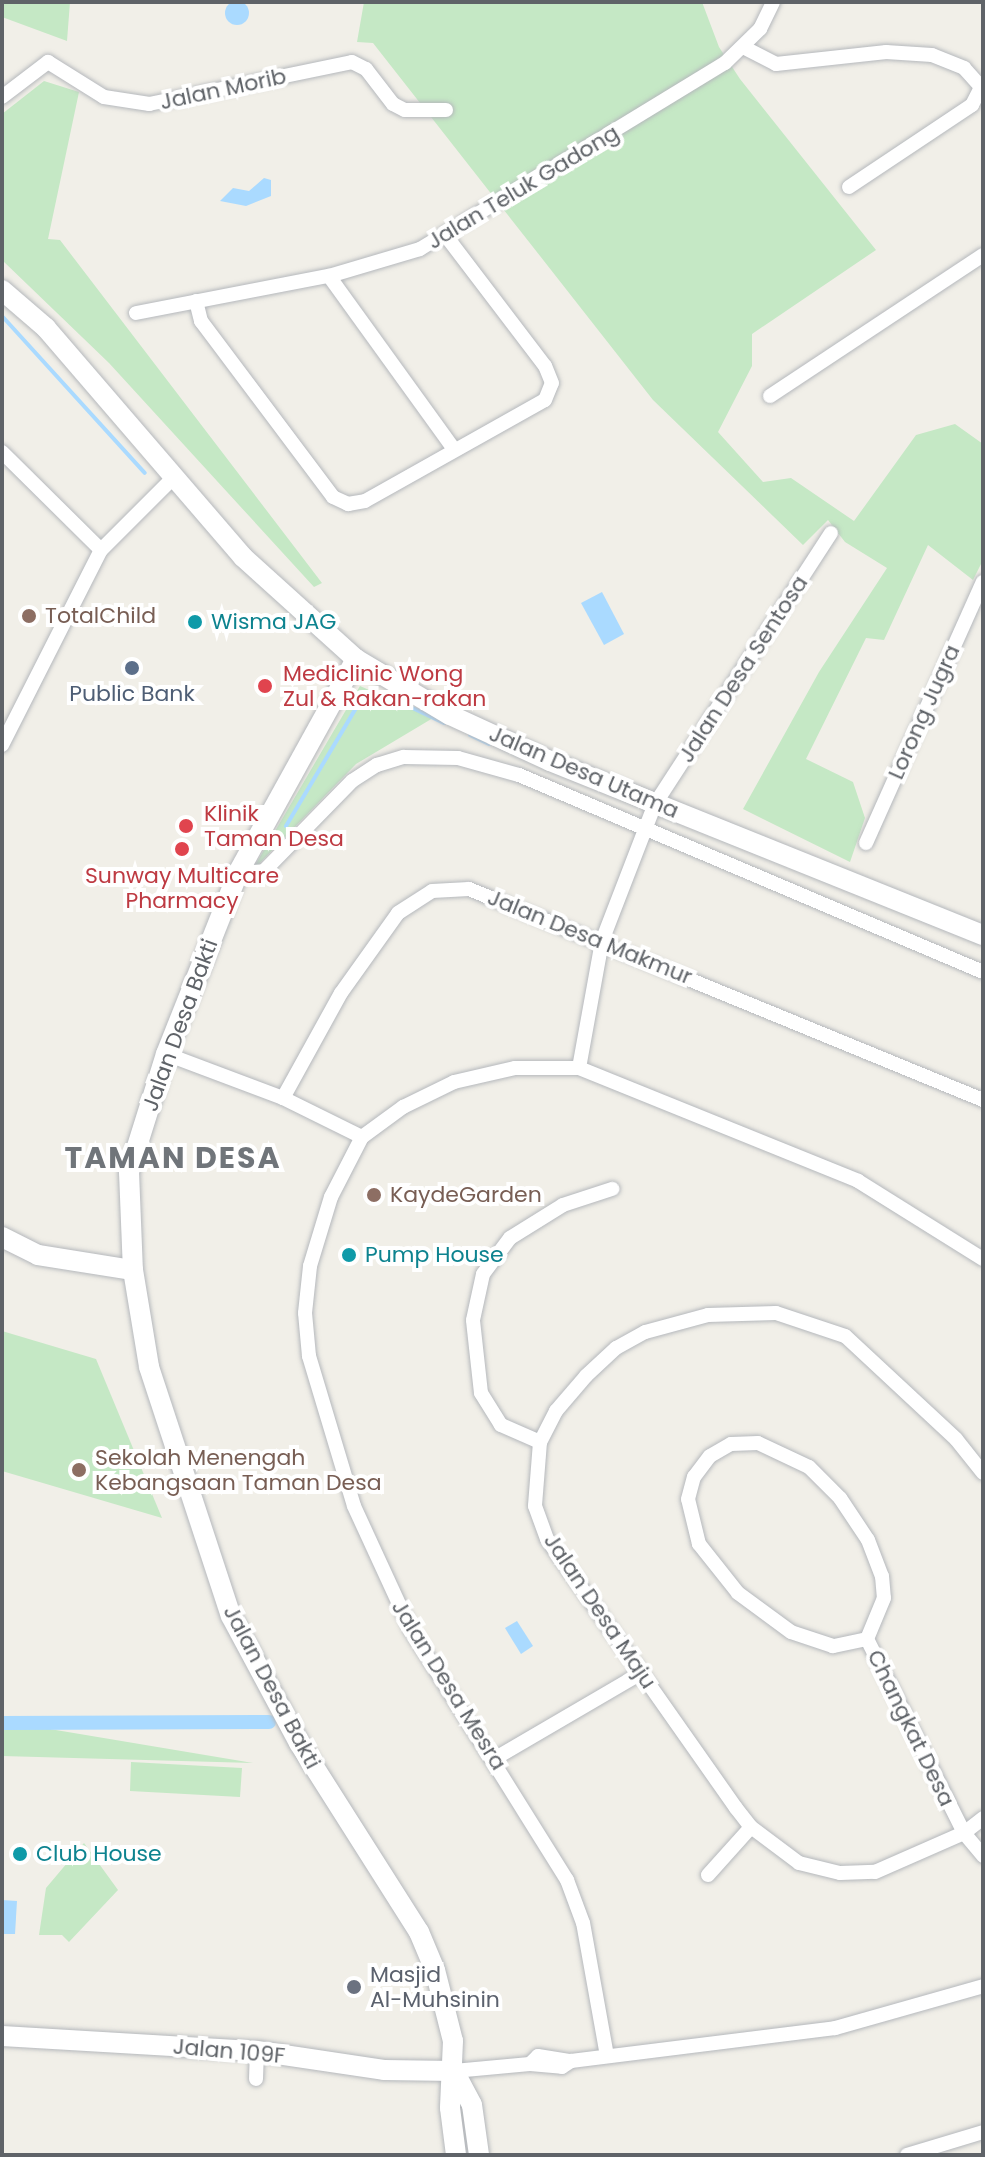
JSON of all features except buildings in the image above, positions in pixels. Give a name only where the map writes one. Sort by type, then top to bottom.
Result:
[{"type":"street","name":"Jalan Teluk Gadong","points":[[136,313],[329,276],[397,259],[446,236],[745,48],[773,2]]},
{"type":"street","points":[[745,48],[776,64],[886,52],[932,55],[964,68],[982,87],[972,105],[849,187]]},
{"type":"street","name":"Jalan Morib","points":[[2,97],[48,62],[104,97],[149,104],[352,62],[366,69],[393,104],[405,110],[446,110]]},
{"type":"street","points":[[196,301],[201,321],[333,497],[348,504],[365,501],[545,400],[552,383],[545,366],[446,236]]},
{"type":"street","points":[[770,396],[983,255]]},
{"type":"street","points":[[329,276],[454,449]]},
{"type":"street","name":"Jalan Desa Utama","points":[[2,290],[46,328],[268,582],[356,659],[450,715],[655,804],[983,935]]},
{"type":"street","points":[[2,452],[101,550]]},
{"type":"street","points":[[2,745],[101,550],[174,477]]},
{"type":"street","name":"Jalan Desa Sentosa","points":[[579,1068],[602,941],[643,829],[655,804],[831,533]]},
{"type":"street","name":"Lorong Jugra","points":[[866,843],[983,582]]},
{"type":"street","name":"Jalan Desa Bakti","points":[[356,659],[238,873],[166,1054],[129,1172],[133,1270],[149,1367],[231,1616],[299,1743],[419,1932],[445,2004],[454,2071],[450,2108],[456,2155]]},
{"type":"street","points":[[238,873],[264,871],[352,781],[404,757],[486,762],[983,972]]},
{"type":"street","name":"Jalan Desa Makmur","points":[[283,1098],[374,942],[398,913],[432,891],[469,889],[496,896],[983,1100]]},
{"type":"street","points":[[166,1054],[283,1098],[362,1137]]},
{"type":"street","name":"Jalan Desa Mesra","points":[[607,2056],[583,1923],[567,1880],[411,1630],[378,1565],[354,1506],[309,1356],[305,1313],[310,1266],[331,1197],[362,1137],[403,1107],[454,1082],[515,1068],[579,1068],[858,1181],[983,1259]]},
{"type":"street","points":[[540,1442],[501,1425],[481,1393],[473,1320],[483,1274],[510,1238],[563,1205],[612,1189]]},
{"type":"street","points":[[2,1237],[38,1255],[133,1270]]},
{"type":"street","name":"Jalan Desa Maju","points":[[983,1473],[956,1439],[856,1344],[806,1320],[776,1313],[676,1321],[616,1348],[556,1411],[540,1442],[535,1506],[547,1539],[751,1827],[799,1863],[840,1873],[875,1872],[964,1833],[983,1818]]},
{"type":"street","name":"Changkat Desa","points":[[867,1639],[853,1646],[811,1641],[738,1593],[699,1544],[690,1521],[694,1477],[710,1456],[731,1444],[758,1443],[809,1467],[840,1498],[868,1540],[882,1576],[884,1598],[867,1639],[964,1833],[983,1856]]},
{"type":"street","points":[[494,1759],[641,1673]]},
{"type":"street","points":[[708,1875],[751,1827]]},
{"type":"street","points":[[454,2071],[530,2064],[562,2067],[571,2061],[835,2028],[983,1986]]},
{"type":"street","name":"Jalan 109F","points":[[2,2036],[257,2051],[384,2070],[454,2071]]},
{"type":"street","points":[[256,2079],[257,2051]]},
{"type":"street","name":"Jalan Desa Bakti","points":[[454,2071],[472,2105],[479,2155]]},
{"type":"street","points":[[907,2155],[983,2132]]},
{"type":"green space","points":[[2,2],[70,2],[67,41],[2,17]]},
{"type":"green space","points":[[364,2],[702,2],[719,47],[740,79],[876,250],[752,334],[752,366],[718,432],[763,482],[791,478],[854,521],[916,435],[955,424],[983,444],[983,560],[973,580],[928,545],[884,640],[866,638],[806,759],[853,782],[865,818],[850,862],[743,809],[819,672],[887,568],[845,542],[828,520],[803,545],[653,400],[373,43],[357,42]]},
{"type":"green space","points":[[44,81],[79,92],[48,239],[60,240],[322,583],[314,587],[109,363],[2,260],[2,114]]},
{"type":"green space","points":[[360,686],[433,718],[356,764],[251,872]]},
{"type":"green space","points":[[2,1331],[96,1359],[162,1518],[2,1471]]},
{"type":"green space","points":[[2,1721],[253,1763],[2,1756]]},
{"type":"green space","points":[[131,1762],[242,1768],[240,1797],[130,1791]]},
{"type":"green space","points":[[84,1843],[118,1890],[69,1942],[62,1935],[39,1935],[46,1888]]},
{"type":"water","points":[[237,1],[248,8],[249,13],[242,24],[237,25],[226,18],[225,13],[232,2]]},
{"type":"water","points":[[264,178],[271,180],[271,196],[246,206],[220,201],[233,188],[249,191]]},
{"type":"water","points":[[602,592],[624,634],[604,645],[581,603]]},
{"type":"water","points":[[517,1621],[533,1646],[521,1654],[505,1628]]},
{"type":"water","points":[[2,1900],[17,1901],[15,1934],[2,1934]]},
{"type":"waterway","points":[[2,316],[145,473]]},
{"type":"waterway","points":[[286,826],[362,698],[379,692],[444,723]]},
{"type":"waterway","points":[[470,735],[489,744]]},
{"type":"waterway","points":[[2,1723],[269,1722]]},
{"type":"place","name":"TotalChild","points":[[29,616]]},
{"type":"place","name":"Wisma JAG","points":[[195,622]]},
{"type":"place","name":"Public Bank","points":[[132,668]]},
{"type":"place","name":"Mediclinic Wong Zul & Rakan-rakan","points":[[265,686]]},
{"type":"place","name":"Klinik Taman Desa","points":[[186,826]]},
{"type":"place","name":"Sunway Multicare Pharmacy","points":[[182,849]]},
{"type":"place","name":"KaydeGarden","points":[[374,1195]]},
{"type":"place","name":"Pump House","points":[[349,1255]]},
{"type":"place","name":"Sekolah Menengah Kebangsaan Taman Desa","points":[[79,1470]]},
{"type":"place","name":"Club House","points":[[20,1854]]},
{"type":"place","name":"Masjid Al-Muhsinin","points":[[354,1987]]},
{"type":"district","name":"TAMAN DESA","points":[[173,1158]]}]
